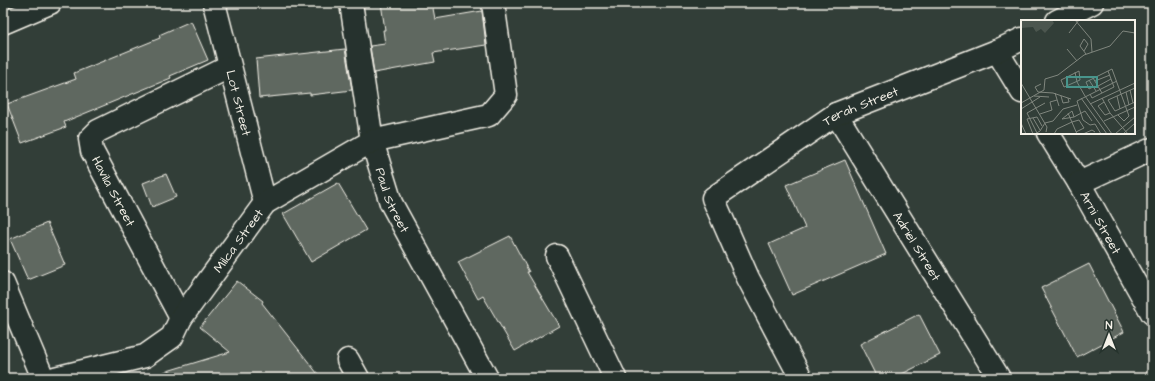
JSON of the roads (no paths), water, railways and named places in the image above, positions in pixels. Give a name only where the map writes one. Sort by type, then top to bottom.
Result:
[{"type":"street","points":[[3,23],[50,3]]},
{"type":"street","name":"Lot Street","points":[[214,3],[229,67],[265,203]]},
{"type":"street","name":"Paul Street","points":[[351,3],[372,141],[391,203],[487,378]]},
{"type":"street","name":"Milca Street","points":[[55,378],[145,356],[172,337],[181,318],[265,203],[372,141],[489,115],[506,94],[493,3]]},
{"type":"street","points":[[1059,20],[1092,3]]},
{"type":"street","name":"Terah Street","points":[[800,378],[748,278],[713,198],[836,114],[997,52],[1021,40]]},
{"type":"street","points":[[997,52],[1021,90]]},
{"type":"street","name":"Havila Street","points":[[181,318],[92,151],[90,139],[98,131],[229,67]]},
{"type":"street","name":"Adriel Street","points":[[836,114],[998,378]]},
{"type":"street","name":"Arni Street","points":[[1049,134],[1079,183],[1152,313]]},
{"type":"street","points":[[1079,183],[1152,148]]},
{"type":"street","points":[[557,256],[615,378]]},
{"type":"street","points":[[3,283],[43,378]]}]
